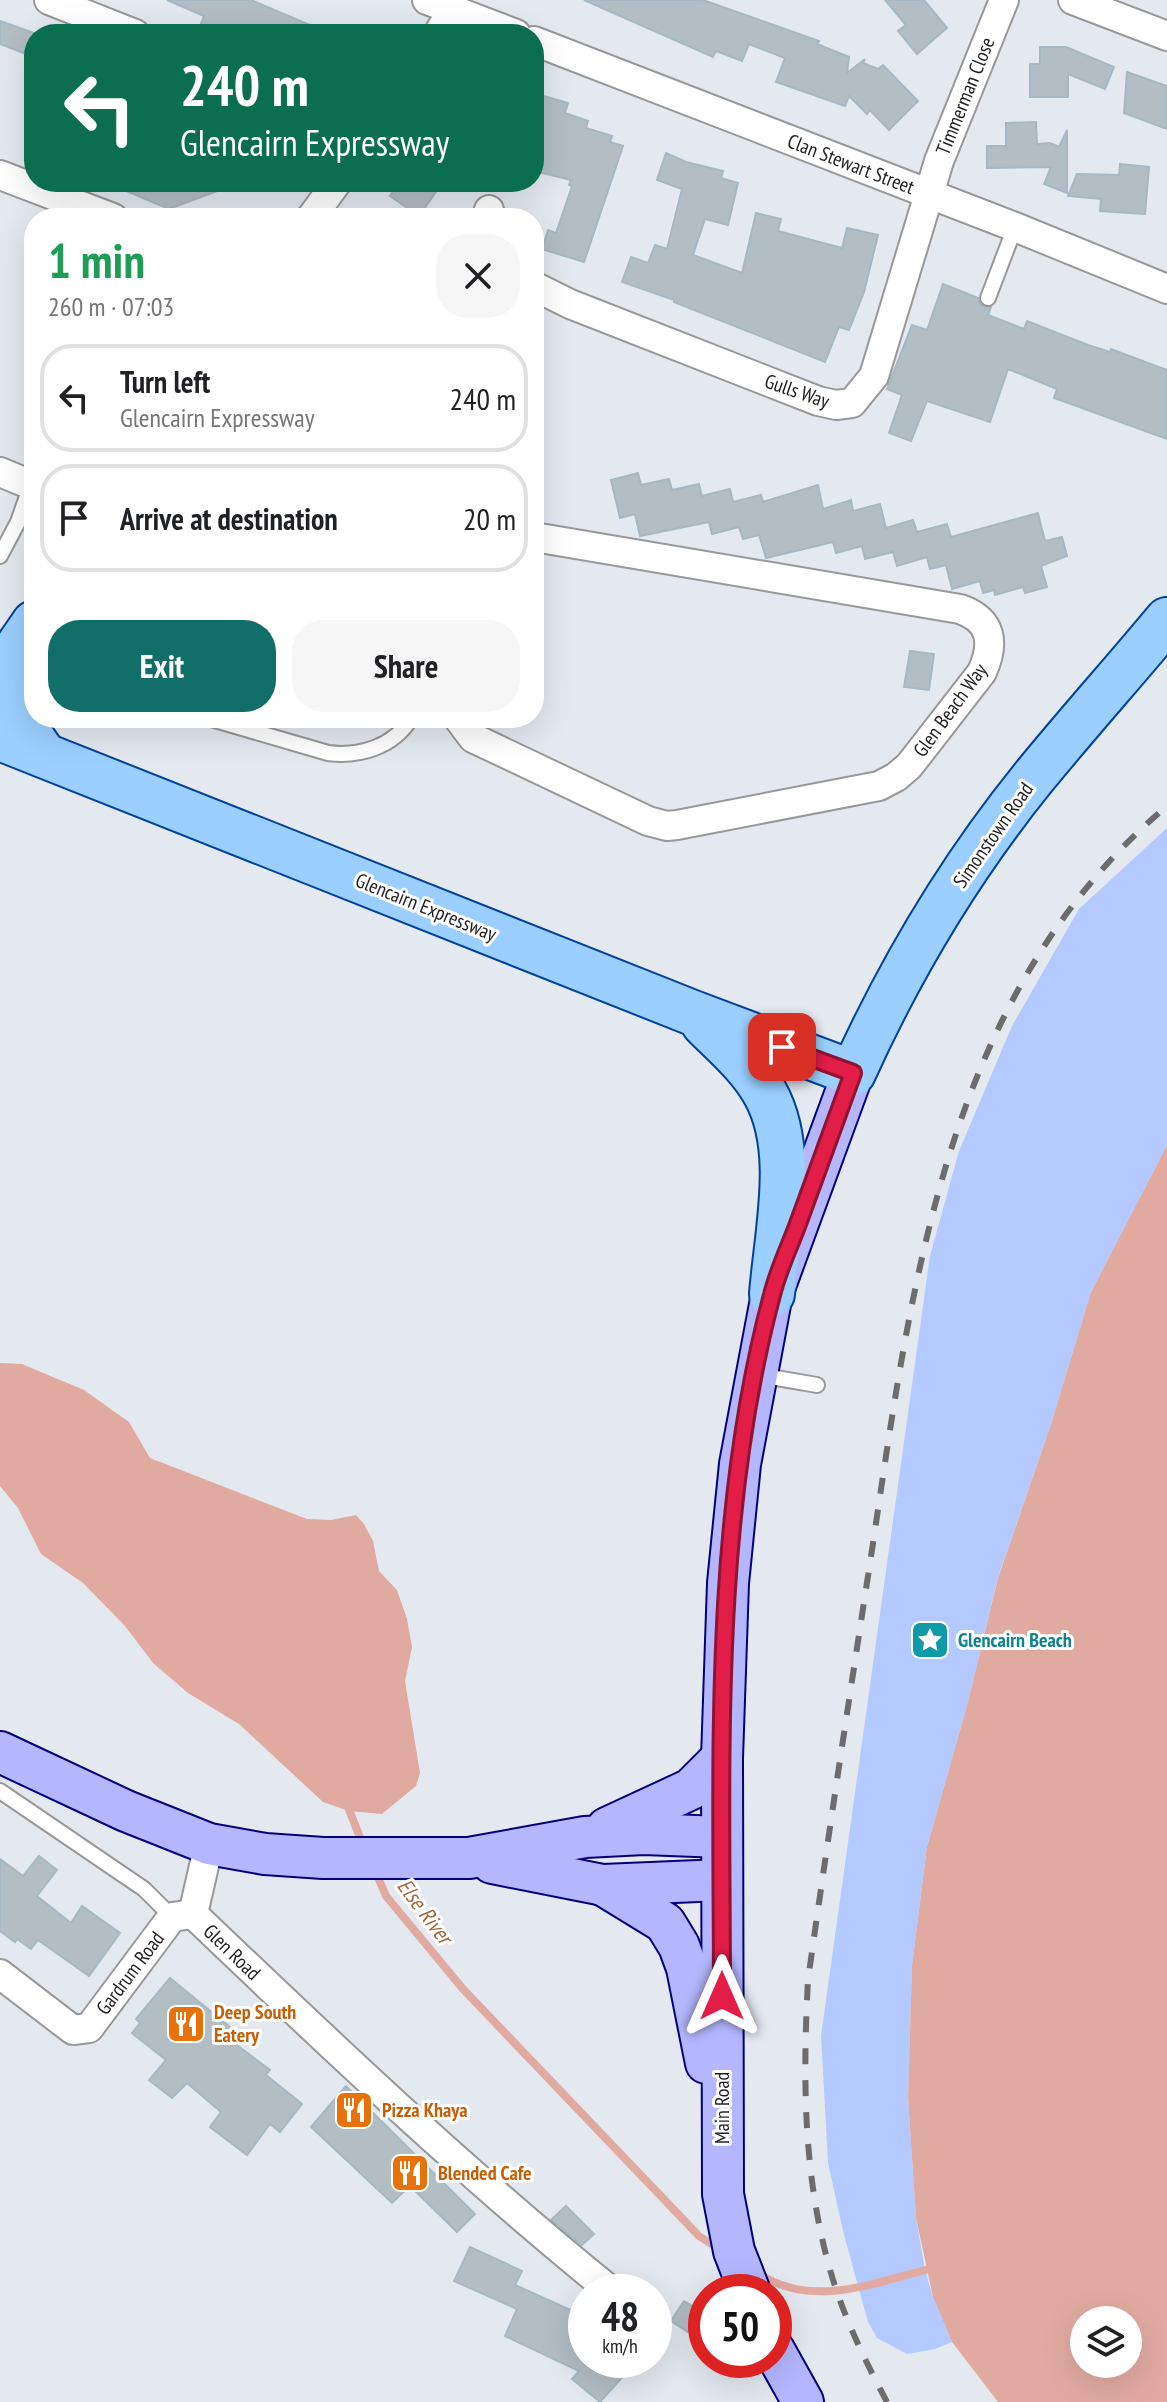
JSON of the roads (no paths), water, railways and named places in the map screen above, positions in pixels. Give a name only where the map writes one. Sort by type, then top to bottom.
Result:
[{"type":"main road","name":"Simonstown Road","points":[[853,1073],[923,937],[984,845],[1032,779],[1167,620]]},
{"type":"main road","points":[[24,639],[7,666],[4,678],[6,695],[24,726]]},
{"type":"main road","points":[[25,728],[44,755]]},
{"type":"main road","name":"Glencairn Expressway","points":[[0,738],[693,1013],[853,1073]]},
{"type":"main road","points":[[693,1013],[748,1069],[765,1092],[777,1119],[782,1145],[783,1180],[772,1294]]},
{"type":"main road","name":"Main Road","points":[[743,2274],[734,2251],[723,2194],[722,1758],[728,1583],[740,1464],[772,1294],[853,1073]]},
{"type":"main road","points":[[0,1752],[126,1811],[209,1844],[265,1854],[323,1858],[469,1858],[585,1837],[644,1834],[722,1837]]},
{"type":"main road","points":[[585,1837],[691,1789],[722,1758]]},
{"type":"main road","points":[[469,1858],[603,1885],[722,1880]]},
{"type":"main road","points":[[603,1885],[665,1923],[679,1946],[687,1968],[722,2137]]},
{"type":"main road","points":[[790,2378],[803,2402]]},
{"type":"street","points":[[49,0],[110,24]]},
{"type":"street","name":"Timmerman Close","points":[[930,194],[939,161],[1004,0]]},
{"type":"street","points":[[1073,0],[1167,36]]},
{"type":"street","points":[[439,24],[440,4],[491,24]]},
{"type":"street","name":"Clan Stewart Street","points":[[544,45],[1167,289]]},
{"type":"street","points":[[0,175],[24,184]]},
{"type":"street","points":[[45,192],[87,208]]},
{"type":"street","name":"Gulls Way","points":[[544,291],[818,401],[836,405],[852,403],[874,376],[930,194]]},
{"type":"street","points":[[0,472],[24,481]]},
{"type":"street","name":"Glen Beach Way","points":[[466,728],[473,738],[648,821],[677,825],[879,786],[896,777],[909,766],[982,672],[989,657],[990,641],[984,624],[974,614],[960,609],[544,539]]},
{"type":"street","points":[[0,651],[24,618]]},
{"type":"street","name":"Glen Road","points":[[209,1844],[183,1916],[291,2008],[515,2213],[590,2274]]},
{"type":"street","name":"Gardrum Road","points":[[0,1974],[73,2030],[89,2028],[183,1916]]},
{"type":"lane","points":[[988,298],[1015,227]]},
{"type":"lane","points":[[0,556],[24,507]]},
{"type":"lane","points":[[262,728],[328,753],[348,756],[380,746],[403,728]]},
{"type":"lane","points":[[755,1374],[817,1385]]},
{"type":"lane","name":"Glen Road","points":[[0,1791],[183,1916]]},
{"type":"waterway","name":"Else River","points":[[346,1802],[363,1845]]},
{"type":"waterway","name":"Else River","points":[[374,1868],[386,1896],[463,1989],[699,2236],[721,2250]]},
{"type":"waterway","name":"Else River","points":[[792,2288],[842,2290],[925,2270]]},
{"type":"railway","points":[[887,2402],[852,2330],[826,2255],[818,2221],[806,2118],[805,2049],[808,1980],[904,1347],[925,1246],[952,1148],[987,1053],[1033,963],[1093,881],[1167,806]]},
{"type":"place","name":"Glencairn Beach","points":[[930,1640]]},
{"type":"place","name":"Deep South Eatery","points":[[186,2024]]},
{"type":"place","name":"Pizza Khaya","points":[[354,2110]]},
{"type":"place","name":"Blended Cafe","points":[[410,2173]]}]
